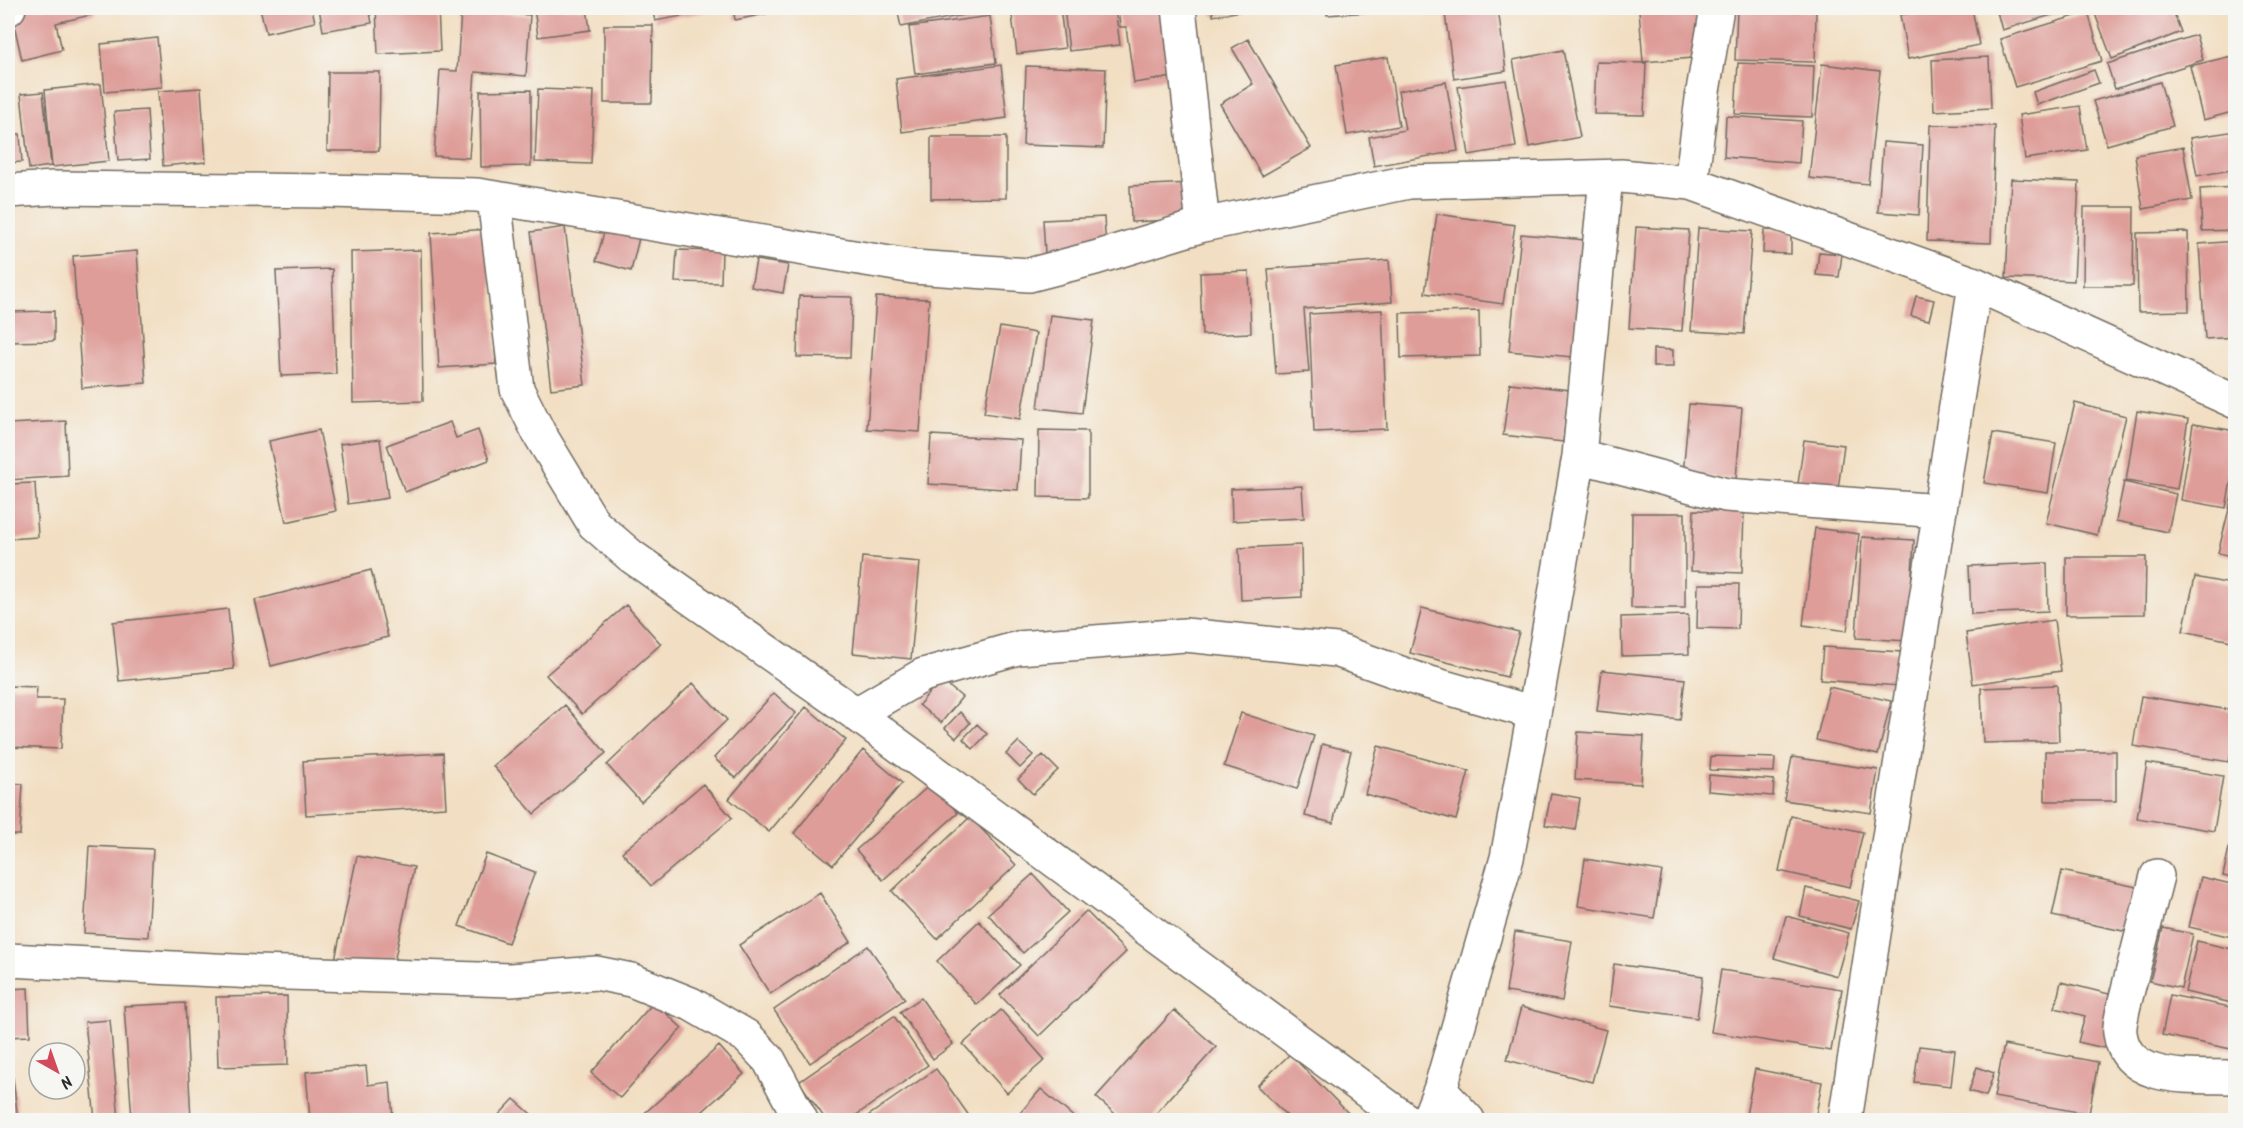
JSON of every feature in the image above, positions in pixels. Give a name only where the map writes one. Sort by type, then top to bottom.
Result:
[{"type":"street","points":[[1179,8],[1203,225]]},
{"type":"street","points":[[1691,183],[1717,8]]},
{"type":"street","points":[[1428,1120],[1440,1090],[1507,858],[1579,456],[1606,177]]},
{"type":"street","points":[[8,191],[54,188],[477,195],[914,267],[1029,275],[1095,258],[1203,225],[1408,182],[1606,177],[1691,183],[1975,284],[2235,402]]},
{"type":"street","points":[[494,198],[517,388],[539,433],[594,524],[631,556],[856,714],[1406,1120]]},
{"type":"street","points":[[1845,1120],[1975,284]]},
{"type":"street","points":[[1579,456],[1726,495],[1940,511]]},
{"type":"street","points":[[856,714],[923,675],[1018,648],[1185,635],[1336,650],[1419,680],[1534,713]]},
{"type":"street","points":[[2157,876],[2123,1009],[2119,1030],[2124,1048],[2138,1065],[2157,1073],[2235,1077]]},
{"type":"street","points":[[8,960],[256,972],[511,980],[596,973],[631,980],[691,1004],[746,1036],[769,1060],[801,1120]]},
{"type":"street","points":[[1440,1090],[1468,1120]]},
{"type":"building","points":[[27,8],[93,8],[95,14],[56,23],[62,50],[22,60],[11,11]]},
{"type":"building","points":[[260,8],[312,8],[315,22],[266,33]]},
{"type":"building","points":[[319,8],[369,8],[372,23],[323,31]]},
{"type":"building","points":[[376,8],[438,8],[440,51],[378,54]]},
{"type":"building","points":[[534,8],[587,8],[590,30],[538,37]]},
{"type":"building","points":[[652,8],[720,8],[720,9],[655,21]]},
{"type":"building","points":[[733,8],[784,8],[784,10],[735,20]]},
{"type":"building","points":[[897,8],[996,8],[996,9],[901,27]]},
{"type":"building","points":[[1011,8],[1060,8],[1065,48],[1017,54]]},
{"type":"building","points":[[1064,8],[1115,8],[1120,45],[1069,51]]},
{"type":"building","points":[[1118,8],[1171,8],[1180,76],[1134,83],[1126,27],[1120,27]]},
{"type":"building","points":[[1212,8],[1253,8],[1253,9],[1213,16]]},
{"type":"building","points":[[1326,8],[1400,8],[1400,10],[1327,15]]},
{"type":"building","points":[[1498,8],[1506,71],[1454,79],[1445,14]]},
{"type":"building","points":[[1702,8],[1705,57],[1643,62],[1639,10]]},
{"type":"building","points":[[1891,8],[1911,8],[1892,13]]},
{"type":"building","points":[[1939,8],[1972,8],[1979,45],[1908,59],[1900,15]]},
{"type":"building","points":[[1996,8],[2075,8],[2002,30]]},
{"type":"building","points":[[2112,8],[2172,8],[2181,32],[2112,59],[2095,14]]},
{"type":"building","points":[[1737,9],[1816,11],[1815,62],[1735,60]]},
{"type":"building","points":[[461,11],[530,15],[526,76],[475,72],[469,158],[434,156],[440,70],[457,71]]},
{"type":"building","points":[[2088,12],[2102,61],[2015,87],[2000,39]]},
{"type":"building","points":[[990,16],[996,63],[915,74],[909,27]]},
{"type":"building","points":[[604,25],[653,25],[652,103],[604,103]]},
{"type":"building","points":[[2196,35],[2203,60],[2115,89],[2107,64]]},
{"type":"building","points":[[157,38],[162,87],[105,92],[101,44]]},
{"type":"building","points":[[1248,39],[1311,148],[1262,176],[1220,104],[1253,84],[1232,48]]},
{"type":"building","points":[[1563,50],[1580,137],[1529,147],[1513,60]]},
{"type":"building","points":[[2236,55],[2236,111],[2203,120],[2190,66]]},
{"type":"building","points":[[1388,57],[1399,126],[1347,135],[1336,65]]},
{"type":"building","points":[[1989,57],[1991,108],[1934,111],[1932,60]]},
{"type":"building","points":[[1596,62],[1646,63],[1644,115],[1594,114]]},
{"type":"building","points":[[1738,63],[1814,66],[1812,117],[1735,114]]},
{"type":"building","points":[[1822,64],[1880,71],[1868,184],[1809,178]]},
{"type":"building","points":[[1001,65],[1007,118],[902,132],[896,79]]},
{"type":"building","points":[[1026,66],[1106,69],[1103,148],[1023,145]]},
{"type":"building","points":[[2094,70],[2099,83],[2037,105],[2033,92]]},
{"type":"building","points":[[328,72],[380,72],[379,151],[327,151]]},
{"type":"building","points":[[1506,80],[1516,147],[1469,155],[1458,87]]},
{"type":"building","points":[[1446,82],[1458,151],[1374,166],[1369,137],[1405,130],[1398,91]]},
{"type":"building","points":[[2160,82],[2173,126],[2107,145],[2093,101]]},
{"type":"building","points":[[101,84],[109,161],[52,167],[45,90]]},
{"type":"building","points":[[201,88],[206,162],[163,166],[158,91]]},
{"type":"building","points":[[538,89],[594,91],[591,164],[535,162]]},
{"type":"building","points":[[531,90],[531,166],[481,167],[480,91]]},
{"type":"building","points":[[43,92],[51,166],[29,169],[21,94]]},
{"type":"building","points":[[2080,106],[2087,150],[2025,159],[2019,115]]},
{"type":"building","points":[[147,110],[150,159],[118,161],[114,112]]},
{"type":"building","points":[[1726,116],[1802,121],[1799,163],[1724,157]]},
{"type":"building","points":[[1930,125],[1995,126],[1991,243],[1927,241]]},
{"type":"building","points":[[2236,131],[2236,169],[2197,176],[2190,138]]},
{"type":"building","points":[[8,134],[20,134],[22,162],[8,163]]},
{"type":"building","points":[[931,137],[1006,137],[1006,198],[931,199]]},
{"type":"building","points":[[1883,142],[1923,145],[1919,215],[1878,212]]},
{"type":"building","points":[[2183,147],[2192,200],[2143,209],[2135,155]]},
{"type":"building","points":[[2011,179],[2079,182],[2074,281],[2006,278]]},
{"type":"building","points":[[1190,183],[1191,219],[1131,222],[1130,186]]},
{"type":"building","points":[[2236,187],[2236,230],[2202,231],[2200,189]]},
{"type":"building","points":[[2084,207],[2134,207],[2133,286],[2083,286]]},
{"type":"building","points":[[1437,214],[1515,225],[1503,304],[1425,293]]},
{"type":"building","points":[[1104,217],[1106,250],[1045,253],[1043,220]]},
{"type":"building","points":[[565,227],[585,385],[551,389],[531,232]]},
{"type":"building","points":[[1636,227],[1689,230],[1682,331],[1629,328]]},
{"type":"building","points":[[1698,228],[1752,231],[1744,334],[1691,331]]},
{"type":"building","points":[[489,229],[496,364],[439,368],[431,233]]},
{"type":"building","points":[[605,229],[639,238],[631,271],[596,261]]},
{"type":"building","points":[[1764,230],[1791,231],[1791,254],[1763,253]]},
{"type":"building","points":[[2188,232],[2189,311],[2138,312],[2137,233]]},
{"type":"building","points":[[1521,234],[1585,240],[1573,357],[1509,351]]},
{"type":"building","points":[[2236,241],[2236,337],[2205,339],[2199,244]]},
{"type":"building","points":[[421,250],[423,401],[353,403],[351,252]]},
{"type":"building","points":[[677,250],[722,251],[721,283],[675,282]]},
{"type":"building","points":[[137,251],[146,383],[82,388],[73,256]]},
{"type":"building","points":[[1819,252],[1842,254],[1839,277],[1816,275]]},
{"type":"building","points":[[756,260],[788,265],[783,293],[751,287]]},
{"type":"building","points":[[1389,260],[1392,302],[1304,309],[1309,372],[1276,374],[1268,269]]},
{"type":"building","points":[[332,269],[336,374],[281,376],[276,271]]},
{"type":"building","points":[[1249,271],[1251,333],[1202,335],[1200,273]]},
{"type":"building","points":[[799,296],[852,297],[850,358],[797,357]]},
{"type":"building","points":[[1916,296],[1934,300],[1929,320],[1911,316]]},
{"type":"building","points":[[876,297],[929,299],[920,432],[867,429]]},
{"type":"building","points":[[1382,310],[1387,429],[1314,432],[1309,314]]},
{"type":"building","points":[[54,311],[54,341],[8,342],[8,312]]},
{"type":"building","points":[[1479,311],[1480,356],[1401,358],[1400,313]]},
{"type":"building","points":[[1050,315],[1094,320],[1082,413],[1038,408]]},
{"type":"building","points":[[1000,327],[1036,333],[1020,419],[984,413]]},
{"type":"building","points":[[1653,349],[1673,350],[1673,367],[1653,367]]},
{"type":"building","points":[[1510,383],[1569,390],[1563,442],[1503,435]]},
{"type":"building","points":[[2075,403],[2126,416],[2097,535],[2046,523]]},
{"type":"building","points":[[1689,404],[1742,408],[1736,479],[1683,475]]},
{"type":"building","points":[[2137,411],[2188,419],[2177,489],[2126,481]]},
{"type":"building","points":[[66,421],[68,476],[8,480],[8,424]]},
{"type":"building","points":[[450,422],[456,438],[478,430],[489,460],[405,492],[387,445]]},
{"type":"building","points":[[2193,424],[2236,431],[2236,454],[2226,508],[2181,500]]},
{"type":"building","points":[[319,430],[336,511],[286,522],[269,441]]},
{"type":"building","points":[[1039,430],[1088,431],[1088,498],[1038,497]]},
{"type":"building","points":[[1993,433],[2056,443],[2048,493],[1984,483]]},
{"type":"building","points":[[931,435],[1021,440],[1018,490],[928,484]]},
{"type":"building","points":[[380,439],[388,498],[348,504],[340,444]]},
{"type":"building","points":[[1804,440],[1844,445],[1838,489],[1798,484]]},
{"type":"building","points":[[2124,482],[2176,494],[2168,532],[2116,521]]},
{"type":"building","points":[[35,483],[38,537],[8,539],[8,484]]},
{"type":"building","points":[[2236,485],[2236,557],[2218,553]]},
{"type":"building","points":[[1302,486],[1304,518],[1232,521],[1231,489]]},
{"type":"building","points":[[1694,510],[1744,512],[1742,573],[1691,571]]},
{"type":"building","points":[[1632,513],[1685,513],[1685,608],[1631,608]]},
{"type":"building","points":[[1815,528],[1859,534],[1847,631],[1803,625]]},
{"type":"building","points":[[1862,537],[1914,540],[1908,641],[1856,638]]},
{"type":"building","points":[[1301,545],[1302,597],[1241,600],[1239,548]]},
{"type":"building","points":[[862,557],[920,562],[911,659],[853,653]]},
{"type":"building","points":[[2066,557],[2146,557],[2145,614],[2066,615]]},
{"type":"building","points":[[2047,563],[2048,611],[1971,614],[1969,566]]},
{"type":"building","points":[[371,570],[388,637],[271,666],[255,600]]},
{"type":"building","points":[[2195,577],[2236,585],[2236,642],[2183,631]]},
{"type":"building","points":[[1698,584],[1739,584],[1738,629],[1697,628]]},
{"type":"building","points":[[626,605],[661,644],[582,714],[546,675]]},
{"type":"building","points":[[1422,608],[1519,632],[1507,677],[1410,653]]},
{"type":"building","points":[[228,609],[234,669],[119,681],[113,622]]},
{"type":"building","points":[[1688,615],[1689,654],[1622,656],[1621,617]]},
{"type":"building","points":[[2054,620],[2061,671],[1973,684],[1966,633]]},
{"type":"building","points":[[1823,647],[1902,652],[1899,686],[1820,680]]},
{"type":"building","points":[[1602,670],[1685,679],[1680,720],[1597,711]]},
{"type":"building","points":[[940,679],[962,697],[941,723],[919,705]]},
{"type":"building","points":[[693,683],[727,720],[641,802],[607,765]]},
{"type":"building","points":[[2057,685],[2059,741],[1983,743],[1981,688]]},
{"type":"building","points":[[8,686],[37,687],[36,699],[63,699],[61,749],[8,747]]},
{"type":"building","points":[[1829,687],[1891,701],[1878,755],[1816,740]]},
{"type":"building","points":[[774,693],[796,713],[736,778],[714,758]]},
{"type":"building","points":[[2141,696],[2236,711],[2229,762],[2133,746]]},
{"type":"building","points":[[565,705],[606,753],[534,814],[493,766]]},
{"type":"building","points":[[806,707],[846,740],[769,832],[729,799]]},
{"type":"building","points":[[960,712],[970,723],[956,738],[945,728]]},
{"type":"building","points":[[1241,713],[1314,736],[1297,789],[1224,766]]},
{"type":"building","points":[[977,724],[987,734],[973,749],[963,739]]},
{"type":"building","points":[[1578,732],[1644,736],[1641,784],[1575,780]]},
{"type":"building","points":[[1018,742],[1033,755],[1020,768],[1006,754]]},
{"type":"building","points":[[1322,744],[1351,751],[1333,823],[1305,816]]},
{"type":"building","points":[[1378,746],[1469,771],[1456,820],[1365,794]]},
{"type":"building","points":[[863,750],[902,783],[833,865],[794,833]]},
{"type":"building","points":[[2045,751],[2116,751],[2116,801],[2045,801]]},
{"type":"building","points":[[443,753],[446,807],[306,815],[303,761]]},
{"type":"building","points":[[1043,755],[1058,770],[1033,794],[1018,779]]},
{"type":"building","points":[[1711,756],[1775,758],[1774,772],[1710,770]]},
{"type":"building","points":[[1792,757],[1878,770],[1871,813],[1784,800]]},
{"type":"building","points":[[2147,763],[2223,776],[2214,831],[2137,818]]},
{"type":"building","points":[[1709,775],[1774,780],[1773,796],[1708,791]]},
{"type":"building","points":[[8,783],[23,784],[20,835],[8,835]]},
{"type":"building","points":[[932,783],[958,813],[883,880],[856,850]]},
{"type":"building","points":[[703,784],[732,818],[651,886],[622,852]]},
{"type":"building","points":[[1551,793],[1580,798],[1575,830],[1545,825]]},
{"type":"building","points":[[1791,816],[1863,832],[1850,887],[1779,871]]},
{"type":"building","points":[[970,817],[1016,865],[937,939],[892,891]]},
{"type":"building","points":[[2233,829],[2236,829],[2236,879],[2223,876]]},
{"type":"building","points":[[89,846],[153,849],[148,937],[84,933]]},
{"type":"building","points":[[486,854],[535,872],[508,943],[459,926]]},
{"type":"building","points":[[357,856],[414,867],[392,972],[335,960]]},
{"type":"building","points":[[1585,859],[1662,871],[1654,918],[1578,906]]},
{"type":"building","points":[[2062,871],[2137,887],[2128,932],[2052,916]]},
{"type":"building","points":[[1033,874],[1068,912],[1023,953],[988,914]]},
{"type":"building","points":[[2201,877],[2236,885],[2236,938],[2189,927]]},
{"type":"building","points":[[1806,888],[1859,901],[1851,929],[1800,916]]},
{"type":"building","points":[[820,893],[851,942],[770,994],[739,945]]},
{"type":"building","points":[[1086,911],[1126,952],[1039,1036],[1000,995]]},
{"type":"building","points":[[1786,916],[1849,933],[1837,976],[1774,958]]},
{"type":"building","points":[[979,921],[1020,965],[977,1005],[937,961]]},
{"type":"building","points":[[2163,928],[2193,934],[2181,988],[2150,981]]},
{"type":"building","points":[[1515,932],[1572,941],[1562,1001],[1506,992]]},
{"type":"building","points":[[2197,941],[2236,950],[2236,1004],[2185,992]]},
{"type":"building","points":[[868,946],[905,999],[810,1063],[774,1010]]},
{"type":"building","points":[[1614,964],[1703,976],[1697,1018],[1609,1006]]},
{"type":"building","points":[[1721,970],[1842,989],[1831,1051],[1711,1032]]},
{"type":"building","points":[[2061,982],[2117,996],[2104,1048],[2078,1042],[2085,1016],[2055,1008]]},
{"type":"building","points":[[28,988],[30,1036],[8,1037],[8,989]]},
{"type":"building","points":[[2170,995],[2236,1008],[2236,1050],[2162,1035]]},
{"type":"building","points":[[287,996],[288,1065],[218,1067],[216,997]]},
{"type":"building","points":[[921,998],[953,1044],[933,1059],[900,1012]]},
{"type":"building","points":[[654,1002],[682,1028],[620,1098],[591,1073]]},
{"type":"building","points":[[185,1003],[191,1120],[132,1120],[124,1006]]},
{"type":"building","points":[[1521,1007],[1606,1030],[1592,1082],[1507,1060]]},
{"type":"building","points":[[1001,1010],[1045,1060],[1007,1093],[963,1044]]},
{"type":"building","points":[[1174,1010],[1216,1047],[1150,1120],[1122,1120],[1096,1097]]},
{"type":"building","points":[[894,1016],[928,1065],[849,1120],[826,1120],[799,1082]]},
{"type":"building","points":[[110,1020],[119,1120],[95,1120],[85,1022]]},
{"type":"building","points":[[2004,1045],[2098,1062],[2089,1114],[1994,1097]]},
{"type":"building","points":[[719,1046],[744,1074],[693,1120],[637,1120]]},
{"type":"building","points":[[1919,1046],[1955,1050],[1951,1086],[1914,1082]]},
{"type":"building","points":[[1290,1054],[1355,1120],[1291,1120],[1257,1086]]},
{"type":"building","points":[[366,1066],[368,1085],[390,1082],[393,1119],[310,1120],[306,1072]]},
{"type":"building","points":[[1977,1067],[1994,1073],[1986,1096],[1969,1091]]},
{"type":"building","points":[[936,1069],[972,1120],[862,1120]]},
{"type":"building","points":[[1755,1069],[1822,1082],[1815,1120],[1745,1120]]},
{"type":"building","points":[[8,1078],[13,1078],[18,1120],[8,1120]]},
{"type":"building","points":[[1041,1089],[1077,1120],[1014,1120]]},
{"type":"building","points":[[514,1099],[538,1120],[494,1120]]},
{"type":"building","points":[[750,1115],[755,1120],[743,1120]]}]
